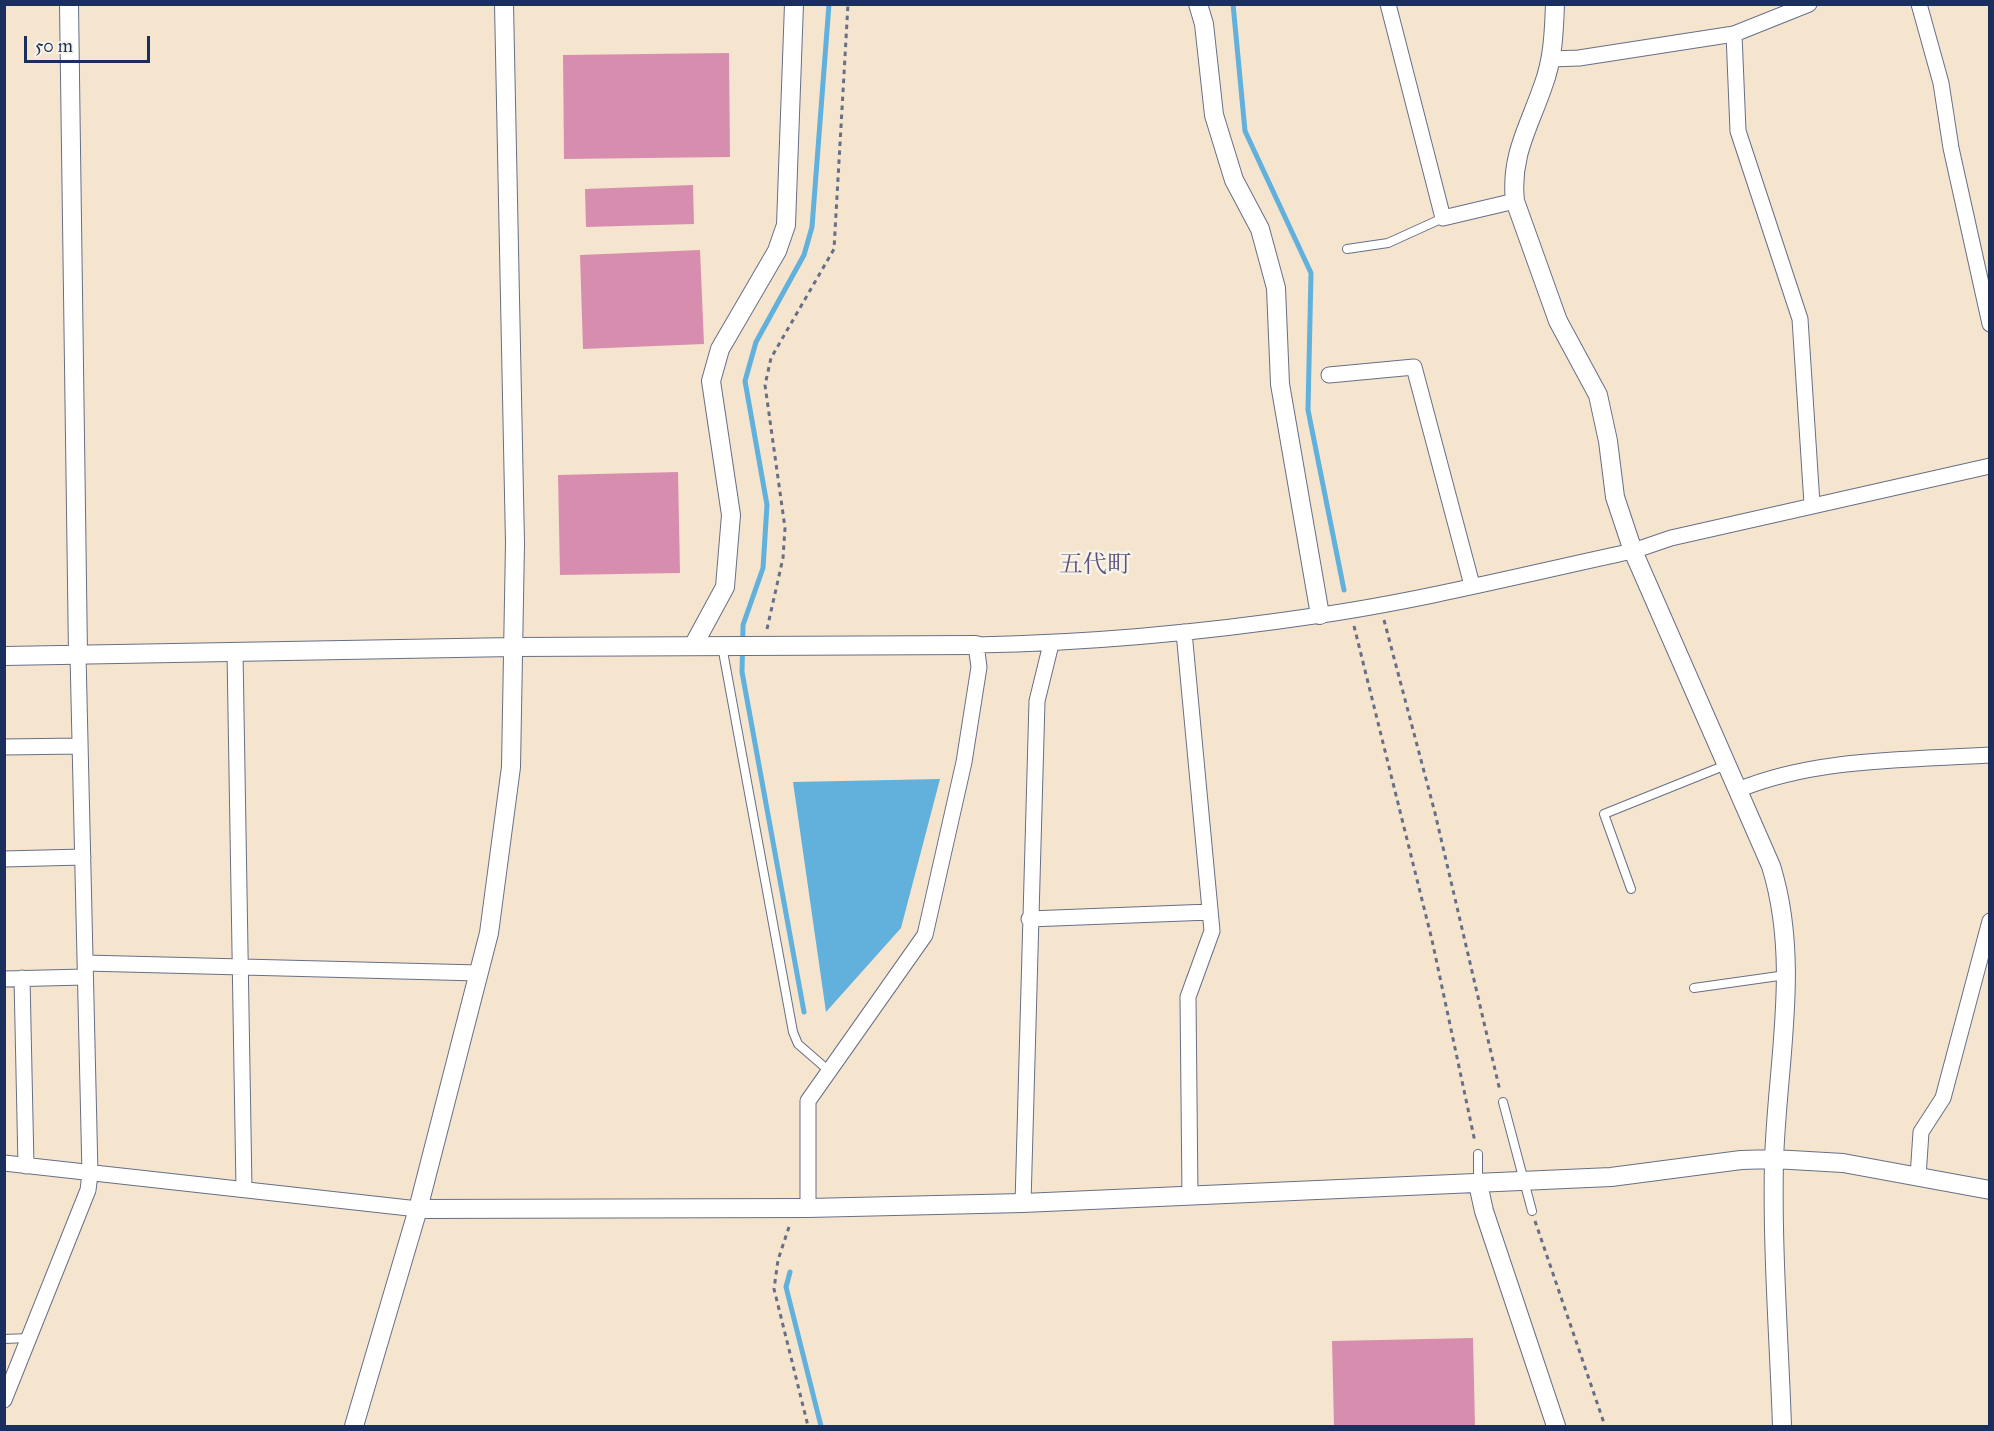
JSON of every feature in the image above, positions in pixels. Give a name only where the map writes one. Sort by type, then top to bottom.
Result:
[{"type":"street","points":[[4,1400],[88,1190],[90,1174],[78,655],[69,4]]},
{"type":"street","points":[[354,1426],[418,1209],[489,933],[512,767],[515,543],[504,4]]},
{"type":"street","points":[[693,646],[725,587],[731,515],[729,486],[711,381],[720,349],[777,251],[786,225],[794,4]]},
{"type":"street","points":[[1198,4],[1204,24],[1215,115],[1234,180],[1260,229],[1276,288],[1280,384],[1320,615]]},
{"type":"street","points":[[1388,4],[1443,218],[1515,201]]},
{"type":"street","points":[[1555,4],[1551,58],[1544,85],[1517,151],[1513,182],[1515,201],[1558,321],[1598,395],[1608,441],[1615,497],[1633,552],[1738,790],[1782,899],[1787,945],[1774,1159],[1782,1426]]},
{"type":"street","points":[[1551,58],[1579,58],[1734,34],[1809,4]]},
{"type":"street","points":[[1919,4],[1941,83],[1951,148],[1989,324]]},
{"type":"street","points":[[1734,34],[1738,131],[1800,319],[1812,504]]},
{"type":"street","points":[[1329,375],[1414,367],[1472,585]]},
{"type":"street","points":[[4,656],[513,647],[1051,644],[1184,632],[1349,610],[1633,552],[1671,538],[1812,504],[1989,466]]},
{"type":"street","points":[[1184,632],[1212,931],[1188,997],[1190,1196]]},
{"type":"street","points":[[1023,1203],[1029,919],[1037,701],[1051,644]]},
{"type":"street","points":[[808,1208],[807,1107],[828,1070],[925,935],[964,762],[979,667],[976,645]]},
{"type":"street","points":[[236,652],[244,1189]]},
{"type":"street","points":[[4,747],[80,746]]},
{"type":"street","points":[[1738,790],[1803,771],[1880,762],[1989,755]]},
{"type":"street","points":[[4,859],[83,857]]},
{"type":"street","points":[[1029,919],[1210,912]]},
{"type":"street","points":[[1918,1177],[1921,1132],[1942,1098],[1989,921]]},
{"type":"street","points":[[4,979],[85,970],[241,968],[479,973]]},
{"type":"street","points":[[22,978],[26,1166]]},
{"type":"street","points":[[4,1163],[418,1209],[808,1208],[1023,1203],[1611,1177],[1741,1160],[1774,1159],[1843,1163],[1989,1190]]},
{"type":"street","points":[[1478,1184],[1484,1211],[1556,1426]]},
{"type":"lane","points":[[1347,249],[1388,243],[1443,218]]},
{"type":"lane","points":[[722,646],[793,1032],[798,1044],[828,1070]]},
{"type":"lane","points":[[1631,889],[1604,814],[1726,765]]},
{"type":"lane","points":[[1695,988],[1786,975]]},
{"type":"lane","points":[[1503,1102],[1532,1211]]},
{"type":"lane","points":[[1478,1154],[1478,1184]]},
{"type":"lane","points":[[4,1339],[29,1338]]},
{"type":"path","points":[[764,645],[783,558],[785,528],[765,385],[771,358],[834,249],[848,4]]},
{"type":"path","points":[[1380,604],[1435,813],[1503,1102]]},
{"type":"path","points":[[1349,610],[1371,686],[1432,940],[1478,1154]]},
{"type":"path","points":[[1532,1211],[1558,1294],[1589,1373],[1605,1426]]},
{"type":"path","points":[[789,1227],[778,1260],[774,1289],[808,1426]]},
{"type":"water","points":[[940,779],[901,928],[826,1012],[793,782]]},
{"type":"building","points":[[729,53],[730,157],[564,159],[563,55]]},
{"type":"building","points":[[693,185],[694,224],[586,227],[585,189]]},
{"type":"building","points":[[700,250],[704,344],[583,349],[580,255]]},
{"type":"building","points":[[678,472],[680,573],[560,575],[558,475]]},
{"type":"building","points":[[1473,1338],[1475,1426],[1334,1426],[1332,1341]]},
{"type":"waterway","points":[[804,1012],[742,672],[743,625],[763,568],[767,505],[745,381],[756,342],[804,255],[812,227],[829,4]]},
{"type":"waterway","points":[[1233,4],[1245,131],[1311,273],[1308,410],[1344,590]]},
{"type":"waterway","points":[[790,1272],[786,1287],[821,1426]]},
{"type":"district","name":"五代町","points":[[1095,566]]}]
